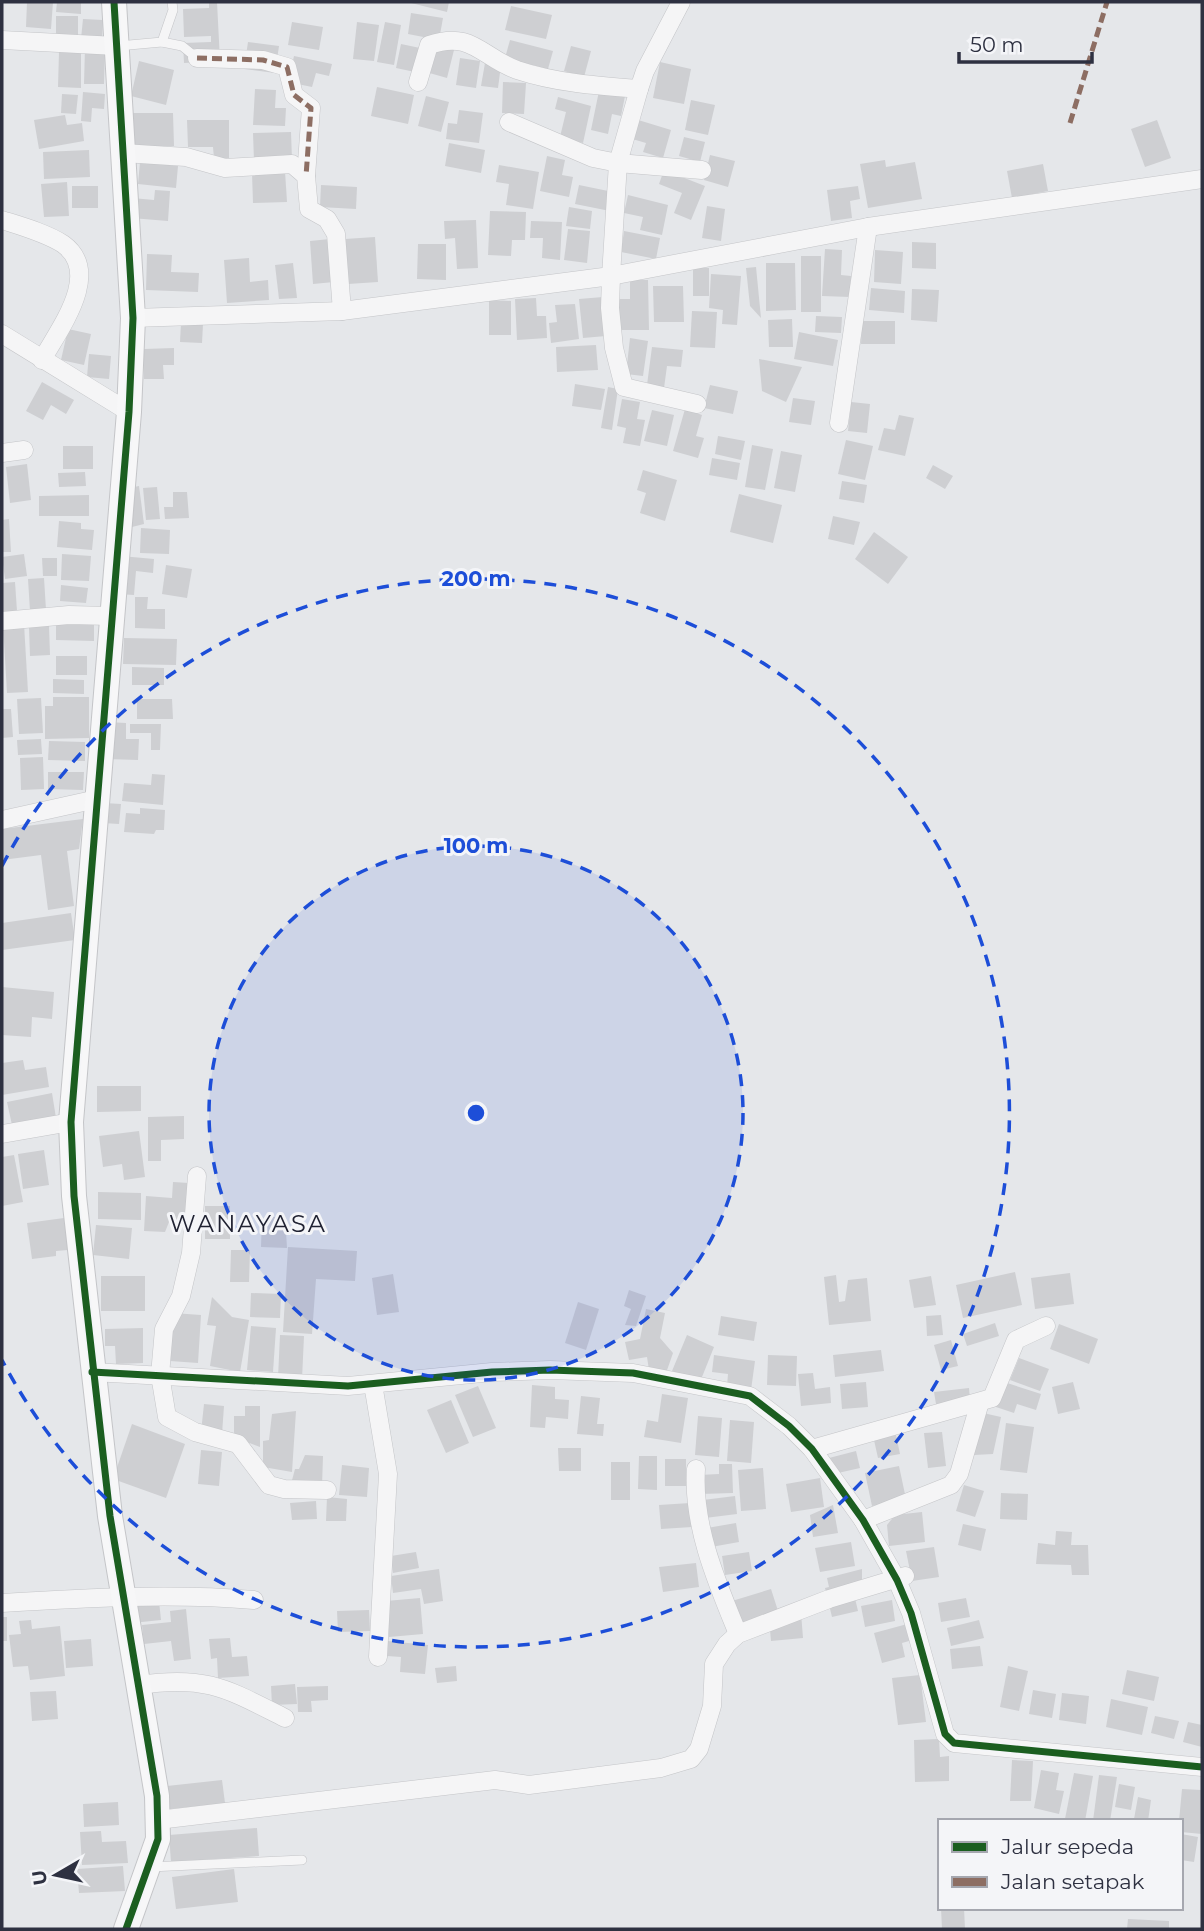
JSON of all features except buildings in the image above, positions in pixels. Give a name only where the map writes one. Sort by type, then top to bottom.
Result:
[{"type":"street","points":[[114,2],[133,318],[129,412],[110,616],[71,1122],[74,1196],[92,1372],[158,1820],[158,1839],[126,1929]]},
{"type":"street","points":[[681,2],[645,71],[618,163],[610,309],[614,348],[624,387],[697,404]]},
{"type":"street","points":[[418,82],[429,45],[448,38],[477,47],[515,69],[577,84],[639,89]]},
{"type":"street","points":[[2,40],[116,46]]},
{"type":"street","points":[[197,58],[263,60],[287,67],[294,95],[311,108],[306,176],[309,209],[327,219],[336,234],[342,311]]},
{"type":"street","points":[[509,122],[573,150],[618,163],[702,170]]},
{"type":"street","points":[[123,153],[186,157],[225,168],[292,164],[306,176]]},
{"type":"street","points":[[133,318],[342,311],[611,276],[868,227],[1202,179]]},
{"type":"street","points":[[2,219],[62,244],[77,258],[80,278],[72,307],[42,360]]},
{"type":"street","points":[[839,423],[868,227]]},
{"type":"street","points":[[2,334],[129,412]]},
{"type":"street","points":[[2,453],[24,450]]},
{"type":"street","points":[[2,621],[69,615],[110,616]]},
{"type":"street","points":[[2,820],[97,799]]},
{"type":"street","points":[[2,1135],[71,1122]]},
{"type":"street","points":[[197,1176],[191,1253],[181,1296],[164,1329],[160,1375],[167,1417],[195,1432],[238,1444],[269,1485],[284,1489],[327,1490]]},
{"type":"street","points":[[812,1449],[980,1402],[995,1395],[1016,1340],[1045,1326]]},
{"type":"street","points":[[92,1372],[288,1384],[373,1384],[503,1372],[633,1373],[750,1396],[789,1426],[812,1449],[902,1578],[945,1734],[954,1743],[1202,1766]]},
{"type":"street","points":[[373,1384],[388,1474],[378,1657]]},
{"type":"street","points":[[863,1520],[951,1485],[959,1474],[980,1402]]},
{"type":"street","points":[[696,1469],[695,1488],[703,1534],[738,1634]]},
{"type":"street","points":[[158,1820],[495,1780],[529,1785],[662,1768],[680,1763],[691,1759],[699,1749],[712,1706],[714,1664],[727,1644],[738,1634],[829,1599],[902,1578]]},
{"type":"street","points":[[2,1603],[124,1595],[202,1595],[254,1600]]},
{"type":"street","points":[[139,1685],[173,1680],[219,1685],[285,1718]]},
{"type":"lane","points":[[162,42],[173,10],[172,2]]},
{"type":"lane","points":[[116,46],[162,42],[182,46],[197,58]]},
{"type":"lane","points":[[149,1867],[302,1860]]},
{"type":"marked path","points":[[1070,123],[1107,2]]},
{"type":"marked path","points":[[197,58],[263,60],[287,67],[294,95],[311,108],[306,176]]},
{"type":"cycle path","points":[[114,2],[133,318],[129,412],[71,1122],[74,1196],[110,1516],[157,1796],[158,1839],[126,1929]]},
{"type":"cycle path","points":[[92,1372],[348,1386],[492,1372],[550,1370],[633,1373],[750,1396],[789,1426],[812,1449],[863,1520],[897,1580],[911,1613],[945,1734],[954,1743],[1202,1767]]},
{"type":"district","name":"WANAYASA","points":[[248,1224]]}]
